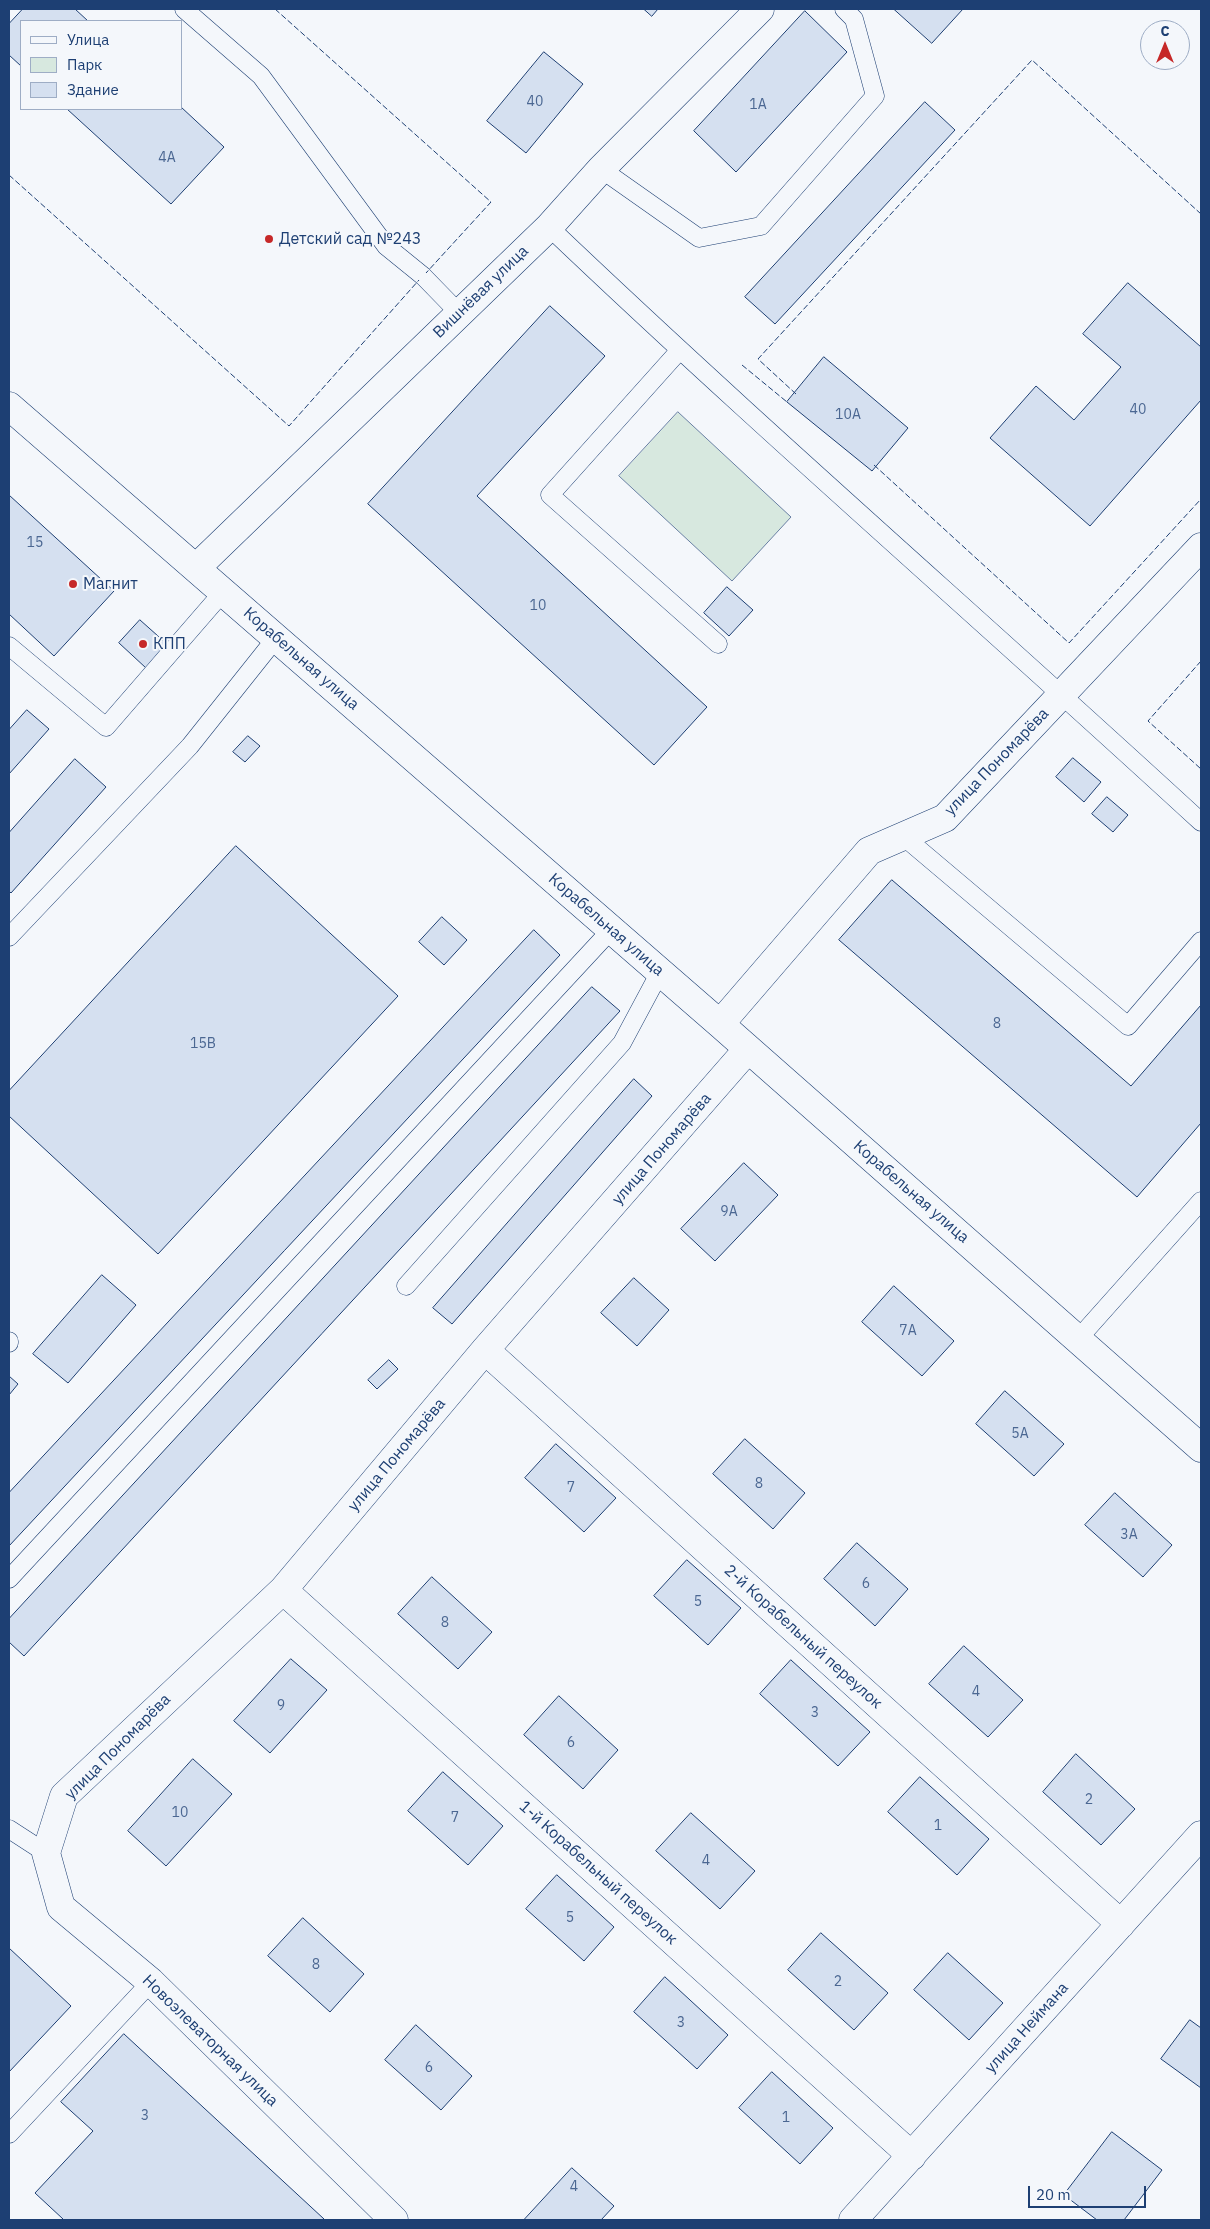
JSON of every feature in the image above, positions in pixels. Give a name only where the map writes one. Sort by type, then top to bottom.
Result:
[{"type":"street","name":"Вишнёвая улица","points":[[196,568],[549,227],[601,169],[760,9]]},
{"type":"street","name":"Корабельная улица","points":[[9,406],[720,1024],[1201,1448]]},
{"type":"street","name":"улица Пономарёва","points":[[720,1024],[869,851],[945,818],[1201,547]]},
{"type":"street","name":"улица Пономарёва","points":[[46,1853],[64,1796],[283,1590],[485,1350],[748,1049]]},
{"type":"street","name":"2-й Корабельный переулок","points":[[485,1350],[1121,1924]]},
{"type":"street","name":"1-й Корабельный переулок","points":[[283,1590],[912,2156]]},
{"type":"street","name":"улица Неймана","points":[[853,2220],[1201,1835]]},
{"type":"street","name":"Новоэлеваторная улица","points":[[46,1853],[61,1907],[151,1982],[394,2220]]},
{"type":"lane","points":[[184,9],[261,76],[386,246],[423,276],[459,313]]},
{"type":"lane","points":[[601,169],[699,238],[761,226],[875,96],[854,19],[844,9]]},
{"type":"lane","points":[[549,227],[679,351],[1062,694],[1201,822]]},
{"type":"lane","points":[[679,351],[550,495],[718,644]]},
{"type":"lane","points":[[9,646],[106,727],[223,592]]},
{"type":"lane","points":[[9,937],[190,746],[276,638]]},
{"type":"lane","points":[[903,836],[1128,1026],[1201,941]]},
{"type":"lane","points":[[9,1579],[611,930]]},
{"type":"lane","points":[[406,1286],[622,1043],[660,972]]},
{"type":"lane","points":[[1078,1339],[1201,1201]]},
{"type":"lane","points":[[9,1829],[46,1853]]},
{"type":"lane","points":[[9,2134],[151,1982]]},
{"type":"green space","points":[[678,412],[791,517],[732,581],[619,476]]},
{"type":"building","points":[[23,9],[75,9],[87,20],[20,20],[20,65],[9,55],[9,24]]},
{"type":"building","points":[[644,9],[658,9],[652,16]]},
{"type":"building","points":[[894,9],[963,9],[932,43]]},
{"type":"building","points":[[805,11],[847,52],[736,172],[694,131]]},
{"type":"building","points":[[544,52],[583,84],[526,153],[487,121]]},
{"type":"building","points":[[925,102],[955,130],[775,324],[745,297]]},
{"type":"building","points":[[182,108],[224,147],[171,204],[68,110],[182,110]]},
{"type":"building","points":[[1128,283],[1201,347],[1201,400],[1090,526],[990,438],[1036,386],[1074,420],[1121,367],[1083,334]]},
{"type":"building","points":[[550,306],[605,356],[477,496],[707,707],[654,765],[368,504]]},
{"type":"building","points":[[824,357],[908,428],[872,471],[787,402]]},
{"type":"building","points":[[9,495],[114,591],[54,656],[9,614]]},
{"type":"building","points":[[727,587],[753,610],[729,636],[704,613]]},
{"type":"building","name":"КПП","points":[[140,620],[167,644],[146,668],[119,643]]},
{"type":"building","points":[[27,710],[49,729],[9,774],[9,730]]},
{"type":"building","points":[[248,736],[260,746],[245,762],[233,752]]},
{"type":"building","points":[[1073,758],[1101,782],[1084,802],[1056,777]]},
{"type":"building","points":[[75,759],[106,787],[11,893],[9,891],[9,833]]},
{"type":"building","points":[[1107,797],[1128,815],[1113,832],[1092,814]]},
{"type":"building","points":[[236,846],[398,996],[158,1254],[9,1116],[9,1091]]},
{"type":"building","points":[[892,880],[1131,1086],[1201,1005],[1201,1123],[1137,1197],[839,940]]},
{"type":"building","points":[[442,917],[467,940],[444,965],[419,942]]},
{"type":"building","points":[[534,930],[560,955],[9,1546],[9,1493]]},
{"type":"building","points":[[592,987],[620,1011],[24,1656],[9,1642],[9,1619]]},
{"type":"building","points":[[634,1079],[652,1096],[452,1324],[433,1308]]},
{"type":"building","points":[[744,1163],[778,1195],[715,1261],[681,1229]]},
{"type":"building","points":[[102,1275],[136,1305],[68,1383],[33,1354]]},
{"type":"building","points":[[634,1278],[669,1310],[637,1346],[601,1313]]},
{"type":"building","points":[[894,1286],[954,1341],[922,1376],[862,1322]]},
{"type":"building","points":[[389,1360],[398,1369],[377,1389],[368,1380]]},
{"type":"building","points":[[9,1376],[18,1384],[9,1395]]},
{"type":"building","points":[[1005,1391],[1064,1444],[1034,1476],[976,1424]]},
{"type":"building","points":[[745,1439],[805,1493],[773,1529],[713,1474]]},
{"type":"building","points":[[556,1444],[616,1498],[584,1532],[525,1478]]},
{"type":"building","points":[[1115,1493],[1172,1545],[1143,1577],[1085,1525]]},
{"type":"building","points":[[857,1543],[908,1589],[875,1626],[824,1579]]},
{"type":"building","points":[[687,1560],[741,1608],[708,1645],[654,1596]]},
{"type":"building","points":[[432,1577],[492,1632],[458,1669],[398,1614]]},
{"type":"building","points":[[964,1646],[1023,1700],[988,1737],[929,1684]]},
{"type":"building","points":[[291,1659],[327,1690],[270,1753],[234,1721]]},
{"type":"building","points":[[791,1660],[870,1732],[838,1766],[760,1694]]},
{"type":"building","points":[[559,1696],[618,1750],[583,1789],[524,1735]]},
{"type":"building","points":[[1076,1754],[1135,1809],[1101,1845],[1043,1792]]},
{"type":"building","points":[[193,1759],[232,1794],[166,1866],[128,1831]]},
{"type":"building","points":[[443,1772],[503,1826],[468,1865],[408,1811]]},
{"type":"building","points":[[920,1777],[989,1839],[957,1875],[888,1812]]},
{"type":"building","points":[[691,1813],[755,1871],[720,1909],[656,1851]]},
{"type":"building","points":[[557,1875],[614,1927],[584,1961],[526,1909]]},
{"type":"building","points":[[303,1918],[364,1974],[330,2012],[268,1956]]},
{"type":"building","points":[[821,1933],[888,1993],[854,2030],[788,1970]]},
{"type":"building","points":[[9,1948],[71,2006],[9,2072]]},
{"type":"building","points":[[948,1953],[1003,2003],[969,2040],[914,1990]]},
{"type":"building","points":[[665,1977],[728,2035],[697,2069],[634,2012]]},
{"type":"building","points":[[1190,2020],[1201,2028],[1201,2088],[1161,2059]]},
{"type":"building","points":[[416,2025],[472,2076],[441,2110],[385,2060]]},
{"type":"building","points":[[124,2034],[324,2219],[61,2220],[63,2219],[35,2193],[93,2131],[61,2102]]},
{"type":"building","points":[[772,2072],[833,2128],[800,2164],[739,2108]]},
{"type":"building","points":[[1112,2132],[1162,2170],[1124,2220],[1097,2220],[1064,2195]]},
{"type":"building","points":[[572,2168],[614,2206],[601,2220],[524,2220]]},
{"type":"fence","points":[[275,9],[491,202],[426,273]]},
{"type":"fence","points":[[796,394],[758,359],[1032,60],[1201,214]]},
{"type":"fence","points":[[9,175],[289,426],[419,280]]},
{"type":"fence","points":[[742,365],[787,402]]},
{"type":"fence","points":[[874,465],[1069,643],[1201,499]]},
{"type":"fence","points":[[1201,661],[1148,721],[1201,769]]},
{"type":"place","name":"Детский сад №243","points":[[269,239]]},
{"type":"place","name":"Магнит","points":[[73,584]]},
{"type":"place","name":"КПП","points":[[143,644]]}]
